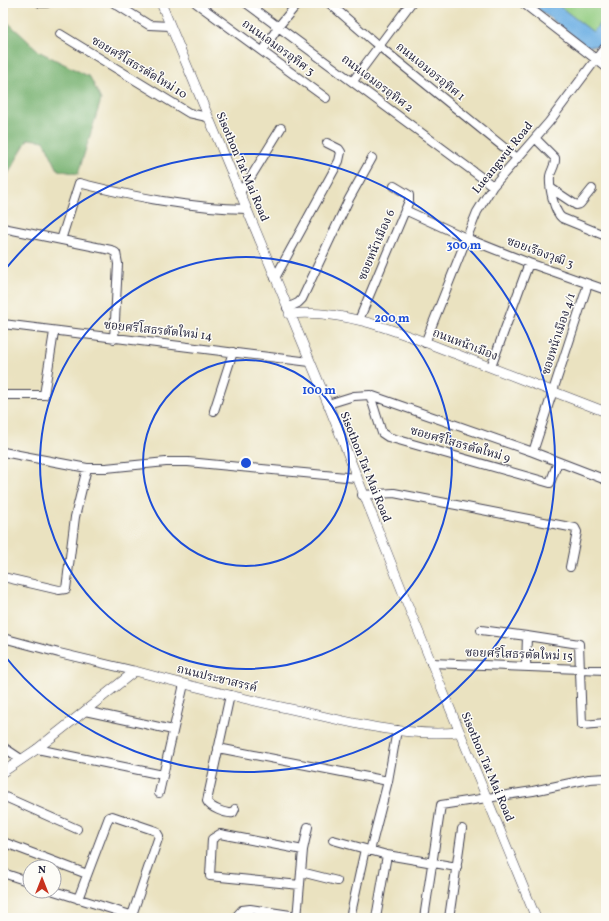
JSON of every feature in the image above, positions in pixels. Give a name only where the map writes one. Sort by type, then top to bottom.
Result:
[{"type":"street","points":[[40,3],[46,3]]},
{"type":"street","points":[[114,3],[150,25],[170,26]]},
{"type":"street","name":"Sisothon Tat Mai Road","points":[[161,3],[207,117],[240,192],[288,311],[328,404],[362,495],[459,732],[488,798],[536,918]]},
{"type":"street","name":"ถนนเอมอรอุทิศ 2","points":[[246,3],[493,186]]},
{"type":"street","points":[[263,51],[278,27],[298,3]]},
{"type":"street","name":"ถนนเอมอรอุทิศ 1","points":[[329,3],[379,46],[517,158]]},
{"type":"street","points":[[352,81],[411,3]]},
{"type":"street","points":[[523,3],[606,68]]},
{"type":"street","name":"ถนนเอมอรอุทิศ 3","points":[[198,4],[326,98]]},
{"type":"street","name":"ซอยศรีโสธรตัดใหม่ 10","points":[[60,34],[189,113],[207,117]]},
{"type":"street","name":"Lueangwut Road","points":[[425,343],[476,212],[493,186],[535,138],[606,46]]},
{"type":"street","points":[[240,192],[281,128]]},
{"type":"street","points":[[535,138],[555,158],[556,162],[550,175],[558,214],[562,218],[606,236]]},
{"type":"street","points":[[275,278],[339,161],[341,152],[339,149],[327,143]]},
{"type":"street","points":[[288,311],[302,299],[349,198],[372,158]]},
{"type":"street","points":[[61,240],[79,183],[142,198],[181,205],[208,208],[247,209]]},
{"type":"street","name":"ซอยหน้าเมือง 6","points":[[359,320],[409,201],[409,195],[394,186]]},
{"type":"street","points":[[552,189],[576,205],[580,204],[592,190]]},
{"type":"street","name":"ซอยเรืองวุฒิ 3","points":[[405,210],[466,238],[529,263],[606,290]]},
{"type":"street","points":[[3,228],[116,253],[118,264],[114,338]]},
{"type":"street","points":[[491,368],[529,263]]},
{"type":"street","name":"ซอยหน้าเมือง 4/1","points":[[533,452],[588,284]]},
{"type":"street","name":"ถนนหน้าเมือง","points":[[288,311],[318,312],[359,320],[425,343],[606,412]]},
{"type":"street","name":"ซอยศรีโสธรตัดใหม่ 14","points":[[3,324],[54,332],[310,362]]},
{"type":"street","points":[[3,395],[44,395],[54,332]]},
{"type":"street","points":[[214,411],[233,352]]},
{"type":"street","name":"ซอยศรีโสธรตัดใหม่ 9","points":[[370,394],[382,432],[388,437],[550,483],[558,462]]},
{"type":"street","name":"ซอยศรีโสธรตัดใหม่ 9","points":[[328,404],[354,396],[370,394],[533,452],[606,480]]},
{"type":"street","points":[[3,452],[87,468],[106,468],[166,462],[188,462],[356,478]]},
{"type":"street","points":[[3,577],[59,590],[66,588],[75,517],[87,468]]},
{"type":"street","points":[[362,495],[394,493],[575,528],[577,532],[570,567]]},
{"type":"street","points":[[481,630],[580,644],[582,725],[606,723]]},
{"type":"street","points":[[526,667],[527,636]]},
{"type":"street","points":[[3,638],[135,671]]},
{"type":"street","name":"ซอยศรีโสธรตัดใหม่ 15","points":[[431,663],[606,670]]},
{"type":"street","points":[[3,772],[37,749],[135,671]]},
{"type":"street","name":"ถนนประชาสรรค์","points":[[135,671],[184,684],[344,721],[396,730],[431,734],[459,732]]},
{"type":"street","points":[[159,793],[184,684]]},
{"type":"street","points":[[230,695],[207,801],[211,806],[228,813],[233,813],[235,809]]},
{"type":"street","points":[[85,711],[173,730]]},
{"type":"street","points":[[350,918],[367,850],[388,781],[396,730]]},
{"type":"street","points":[[3,747],[21,759]]},
{"type":"street","points":[[218,748],[388,781]]},
{"type":"street","points":[[37,749],[163,775]]},
{"type":"street","points":[[424,918],[441,805],[445,803],[488,798],[589,779],[606,778]]},
{"type":"street","points":[[3,796],[76,829]]},
{"type":"street","points":[[62,894],[78,899],[134,917],[159,836],[156,831],[112,816],[109,817],[78,899]]},
{"type":"street","points":[[236,918],[242,910],[250,909],[297,917],[303,850],[308,828]]},
{"type":"street","points":[[449,918],[462,829]]},
{"type":"street","points":[[300,885],[210,876],[212,839],[220,834],[303,850]]},
{"type":"street","points":[[333,840],[367,850],[457,867]]},
{"type":"street","points":[[3,842],[87,874]]},
{"type":"street","points":[[376,918],[387,854]]},
{"type":"street","points":[[301,872],[337,881]]},
{"type":"street","points":[[3,873],[22,879]]},
{"type":"green space","points":[[555,3],[606,3],[606,16],[593,32]]},
{"type":"green space","points":[[3,18],[40,52],[90,77],[101,100],[78,174],[58,170],[44,141],[28,139],[3,183]]},
{"type":"water","points":[[530,3],[555,3],[593,32],[606,16],[606,35],[598,46],[587,46]]}]
